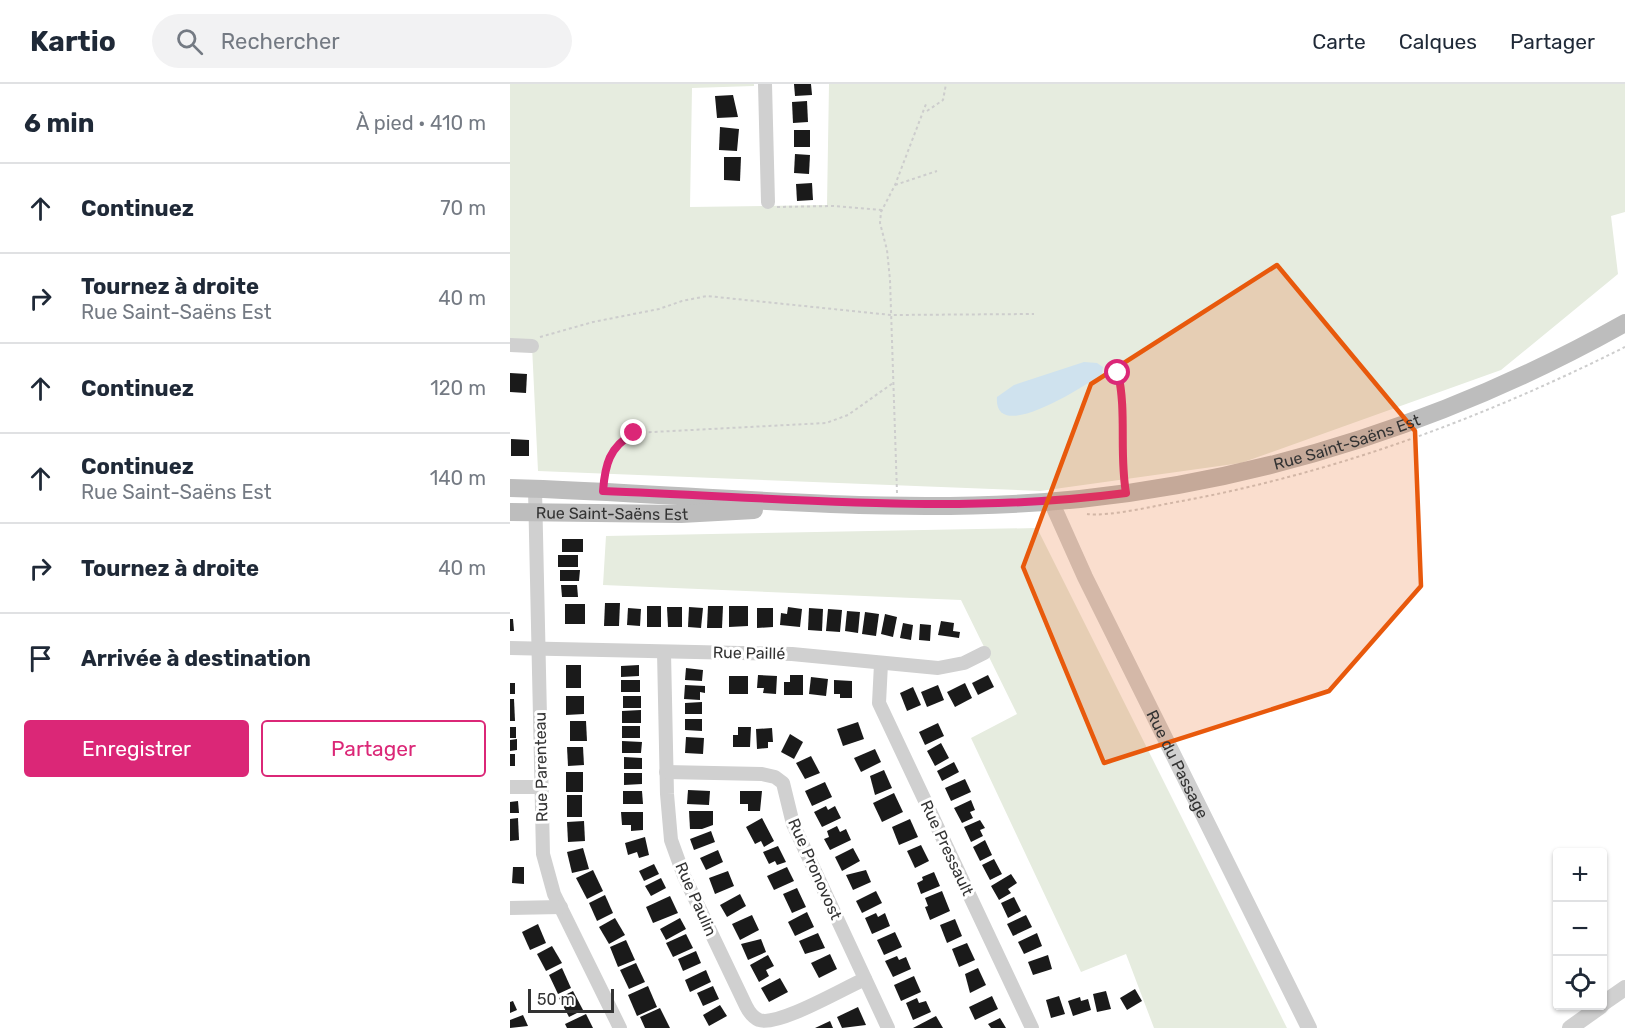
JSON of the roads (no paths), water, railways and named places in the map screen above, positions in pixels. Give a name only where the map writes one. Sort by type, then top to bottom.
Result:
[{"type":"main road","name":"Rue Saint-Saëns Est","points":[[510,488],[897,504],[1051,501],[1126,493],[1200,481],[1279,463],[1391,428],[1522,375],[1625,323]]},
{"type":"main road","name":"Rue Saint-Saëns Est","points":[[510,512],[681,514],[845,503]]},
{"type":"street","points":[[765,84],[768,202]]},
{"type":"street","points":[[510,345],[532,346]]},
{"type":"street","name":"Rue Parenteau","points":[[535,489],[543,854],[550,882],[561,907],[621,1028]]},
{"type":"street","name":"Rue du Passage","points":[[1051,501],[1084,577],[1308,1028]]},
{"type":"street","name":"Rue Paillé","points":[[510,648],[792,654],[938,668],[964,663],[984,653]]},
{"type":"street","name":"Rue Paulin","points":[[664,652],[668,818],[678,861],[751,1015],[760,1020],[778,1019],[865,979]]},
{"type":"street","name":"Rue Pressault","points":[[881,664],[879,703],[1032,1028]]},
{"type":"street","name":"Rue Pronovost","points":[[666,772],[762,774],[775,777],[783,783],[793,824],[888,1028]]},
{"type":"street","points":[[510,787],[542,787]]},
{"type":"street","points":[[510,908],[561,907]]},
{"type":"street","points":[[1607,1001],[1625,988]]},
{"type":"street","points":[[1570,1028],[1595,1010]]},
{"type":"lane","points":[[1118,373],[1123,394],[1121,466],[1126,493]]},
{"type":"water","points":[[1084,362],[1097,363],[1103,367],[1102,374],[1042,408],[1009,416],[1000,411],[997,397],[1014,385]]}]
